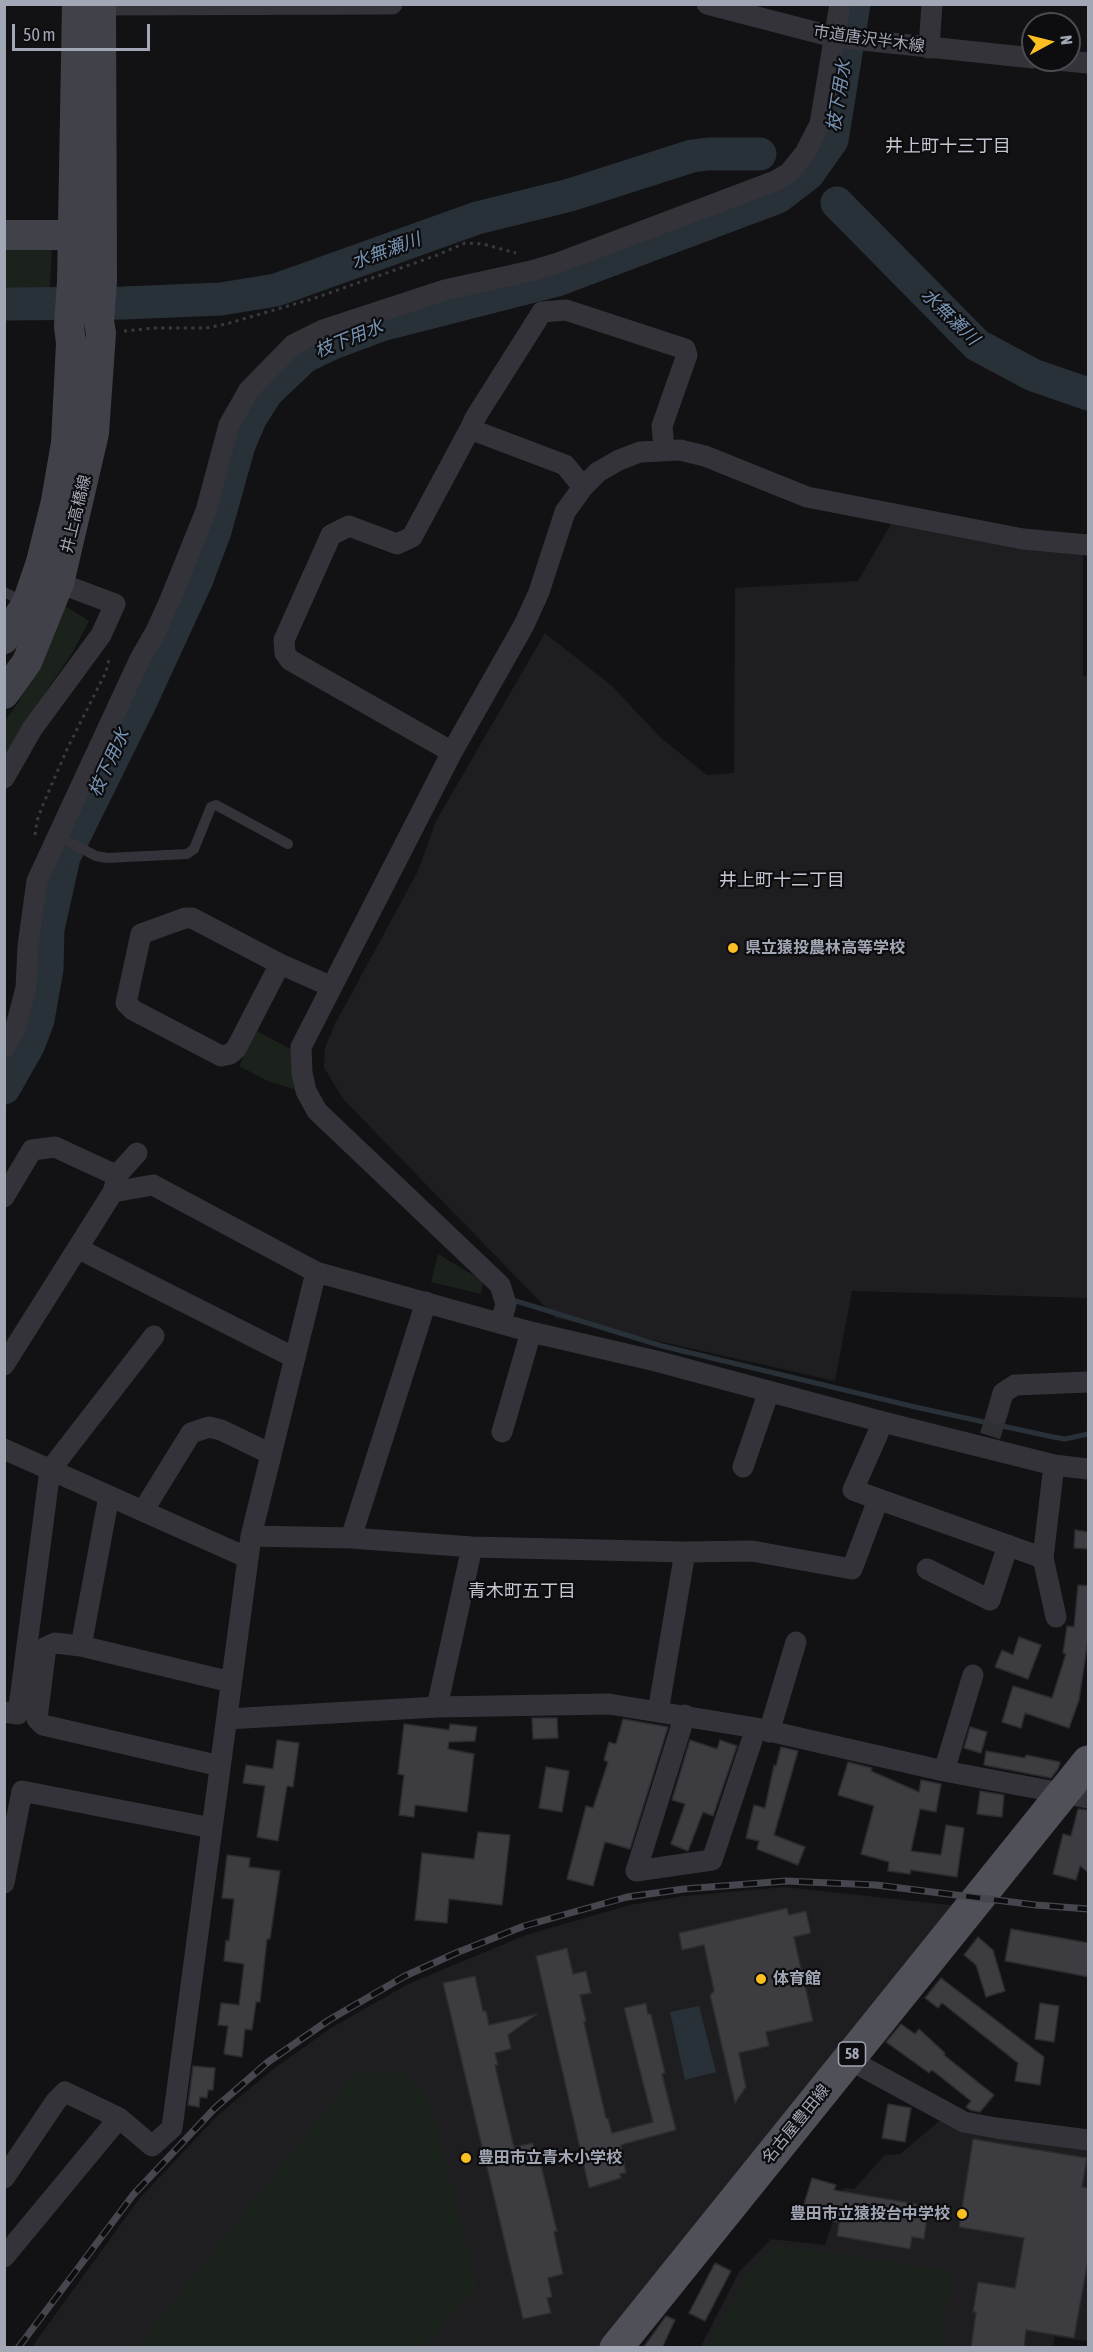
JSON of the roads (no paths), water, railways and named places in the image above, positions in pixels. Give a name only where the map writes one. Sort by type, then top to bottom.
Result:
[{"type":"main road","name":"名古屋豊田線","points":[[616,2348],[848,2059],[1076,1795],[1089,1762]]},
{"type":"street","points":[[4,235],[72,235],[77,4]]},
{"type":"street","points":[[101,5],[392,4]]},
{"type":"street","name":"市道唐沢半木線","points":[[707,4],[846,38],[1021,57]]},
{"type":"street","points":[[4,1048],[15,1030],[26,988],[27,946],[37,881],[140,659],[170,600],[206,511],[229,424],[260,376],[293,345],[323,330],[445,290],[553,265],[775,181],[789,173],[805,153],[820,124],[846,38],[840,4]]},
{"type":"street","points":[[929,48],[932,4]]},
{"type":"street","name":"井上高橋線","points":[[4,694],[27,662],[59,583],[94,433],[102,281],[101,5]]},
{"type":"street","name":"井上高橋線","points":[[4,639],[16,598],[41,562],[66,443],[71,343],[69,326],[72,235]]},
{"type":"street","points":[[452,752],[290,660],[285,653],[284,640],[331,535],[349,526],[397,544],[412,537],[470,429],[474,417],[542,312],[566,309],[685,350],[687,355],[662,426],[664,449]]},
{"type":"street","points":[[470,429],[565,465],[583,487]]},
{"type":"street","points":[[501,1322],[506,1304],[500,1285],[317,1112],[306,1091],[300,1047],[452,752],[524,625],[539,592],[565,512],[583,487],[598,472],[619,460],[640,452],[680,450],[705,456],[807,496],[1023,539],[1089,545]]},
{"type":"street","points":[[4,778],[32,729],[101,634],[115,604],[59,583]]},
{"type":"street","points":[[280,964],[236,1049],[230,1054],[222,1056],[133,1010],[126,1003],[141,934],[185,918],[192,918],[280,964],[330,986]]},
{"type":"street","points":[[4,1197],[32,1150],[55,1147],[109,1172],[115,1183]]},
{"type":"street","points":[[4,1365],[79,1249],[115,1183],[137,1153]]},
{"type":"street","points":[[115,1183],[153,1185],[316,1272],[531,1332],[656,1361],[883,1422],[988,1442],[1054,1465],[1089,1469]]},
{"type":"street","points":[[79,1249],[295,1358]]},
{"type":"street","points":[[4,2178],[56,2101],[65,2092],[118,2118],[152,2146],[172,2128],[251,1536],[316,1272]]},
{"type":"street","points":[[351,1538],[426,1302]]},
{"type":"street","points":[[502,1432],[531,1332]]},
{"type":"street","points":[[4,1712],[18,1714],[50,1470],[154,1336]]},
{"type":"street","points":[[997,1414],[1003,1393],[1015,1385],[1089,1382]]},
{"type":"street","points":[[743,1467],[769,1391]]},
{"type":"street","points":[[883,1422],[853,1490],[1043,1558]]},
{"type":"street","points":[[143,1511],[191,1433],[209,1427],[221,1430],[271,1454]]},
{"type":"street","points":[[4,1449],[248,1558]]},
{"type":"street","points":[[1054,1465],[1043,1558],[1056,1617]]},
{"type":"street","points":[[81,1646],[109,1496]]},
{"type":"street","points":[[251,1536],[351,1538],[472,1547],[685,1552],[752,1551],[852,1569],[878,1500]]},
{"type":"street","points":[[927,1569],[990,1600],[1008,1545]]},
{"type":"street","points":[[437,1707],[472,1547]]},
{"type":"street","points":[[658,1712],[685,1552]]},
{"type":"street","points":[[685,1715],[636,1870],[712,1860],[796,1642]]},
{"type":"street","points":[[220,1766],[42,1725],[37,1719],[46,1647],[55,1643],[81,1646],[231,1682]]},
{"type":"street","points":[[944,1771],[973,1675]]},
{"type":"street","points":[[226,1719],[437,1707],[609,1704],[685,1715],[763,1730],[944,1771],[1076,1795]]},
{"type":"street","points":[[4,1883],[22,1791],[212,1828]]},
{"type":"street","points":[[848,2059],[964,2122],[1089,2140]]},
{"type":"street","points":[[4,2257],[118,2118]]},
{"type":"lane","points":[[58,836],[96,856],[107,858],[187,854],[194,849],[211,807],[216,805],[288,844]]},
{"type":"waterway","name":"枝下用水","points":[[4,1088],[29,1044],[38,1020],[47,969],[48,929],[64,857],[140,703],[197,579],[215,531],[239,445],[251,417],[267,392],[304,357],[333,343],[381,325],[557,280],[778,197],[808,174],[832,140],[854,4]]},
{"type":"waterway","name":"水無瀬川","points":[[4,304],[221,299],[276,290],[477,218],[570,195],[692,156],[760,154]]},
{"type":"waterway","name":"水無瀬川","points":[[837,203],[977,345],[1033,375],[1088,394]]},
{"type":"waterway","points":[[516,1301],[662,1346],[915,1407],[1065,1439],[1088,1434]]},
{"type":"tunnel","points":[[990,1436],[997,1414]]},
{"type":"railway","points":[[18,2348],[133,2195],[215,2108],[268,2062],[329,2020],[405,1976],[456,1953],[524,1926],[627,1897],[684,1889],[786,1881],[876,1885],[1036,1905],[1088,1909]]},
{"type":"place","name":"県立猿投農林高等学校","points":[[733,948]]},
{"type":"place","name":"体育館","points":[[761,1979]]},
{"type":"place","name":"豊田市立青木小学校","points":[[466,2158]]},
{"type":"place","name":"豊田市立猿投台中学校","points":[[962,2214]]},
{"type":"district","name":"井上町十三丁目","points":[[948,146]]},
{"type":"district","name":"井上町十二丁目","points":[[782,880]]},
{"type":"district","name":"青木町五丁目","points":[[522,1591]]}]
